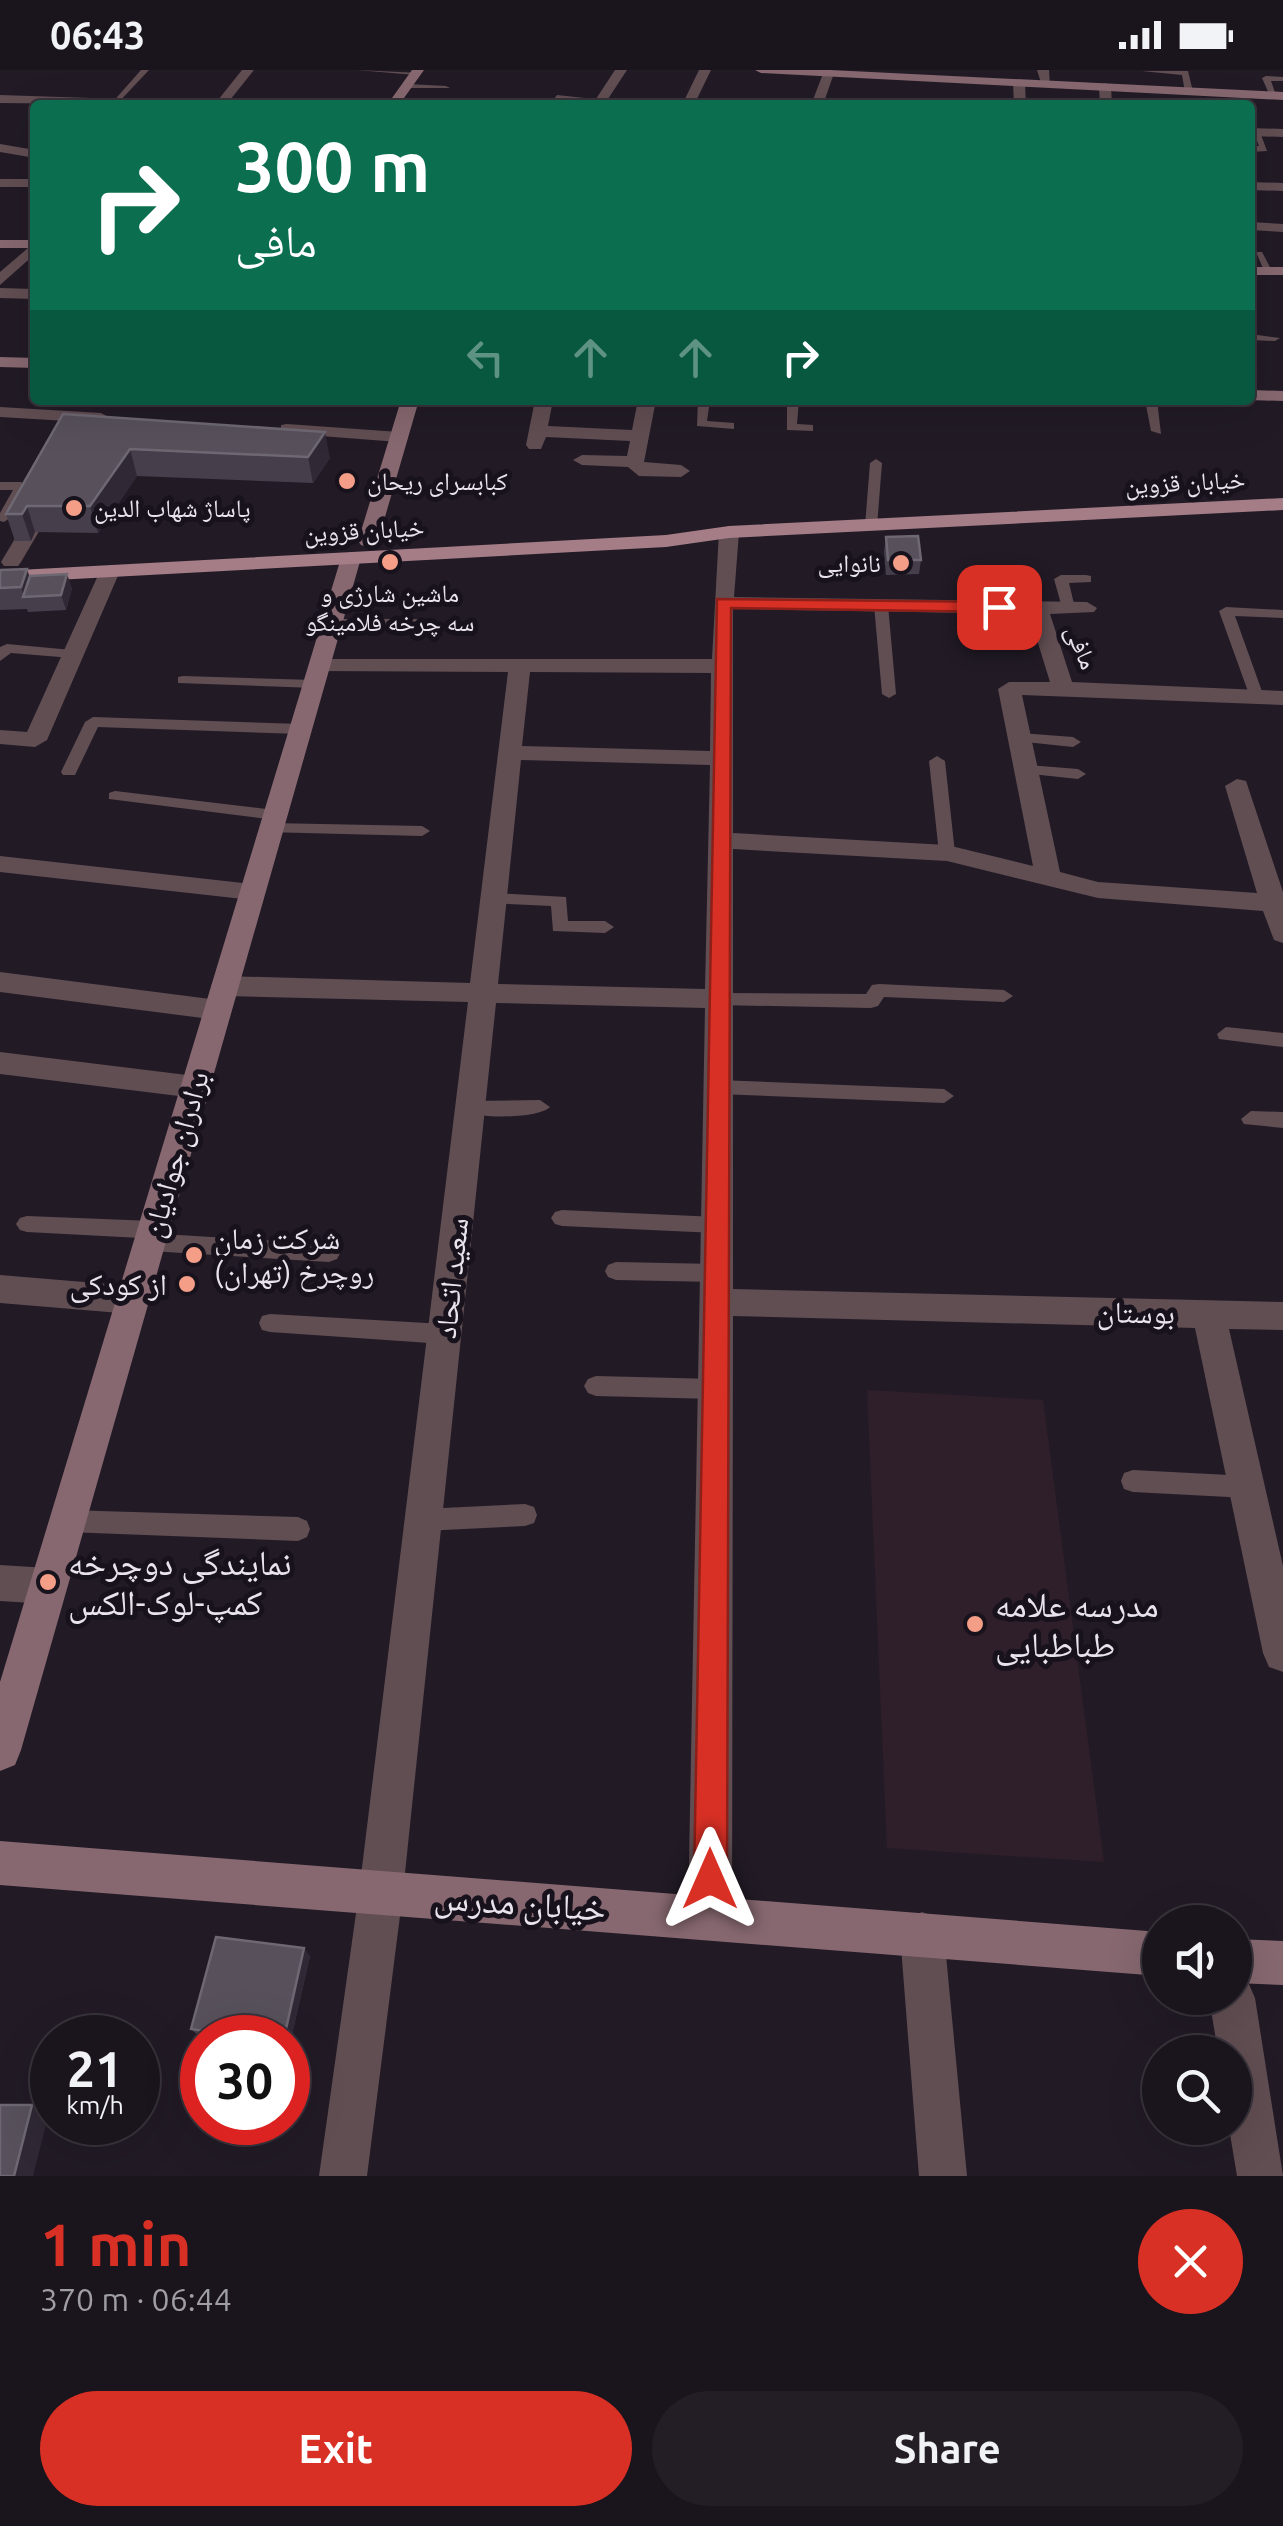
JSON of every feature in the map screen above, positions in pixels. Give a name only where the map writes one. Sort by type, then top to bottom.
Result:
[{"type":"main road","name":"خیابان قزوین","points":[[4,567],[110,571],[663,526],[730,532],[1283,504]]},
{"type":"main road","name":"خیابان قزوین","points":[[4,567],[359,550]]},
{"type":"street","points":[[224,100],[248,70]]},
{"type":"street","points":[[601,100],[621,70]]},
{"type":"street","points":[[690,100],[705,70]]},
{"type":"street","points":[[760,70],[1278,96]]},
{"type":"street","points":[[1043,70],[1046,84]]},
{"type":"street","points":[[397,100],[417,72]]},
{"type":"street","points":[[819,100],[828,74]]},
{"type":"street","points":[[1019,83],[1020,100]]},
{"type":"street","points":[[1105,87],[1106,100]]},
{"type":"street","points":[[0,98],[57,100]]},
{"type":"street","points":[[1255,132],[1283,134]]},
{"type":"street","points":[[0,148],[30,153]]},
{"type":"street","points":[[0,183],[30,184]]},
{"type":"street","points":[[1255,186],[1283,187]]},
{"type":"street","points":[[1255,226],[1283,228]]},
{"type":"street","points":[[0,244],[30,245]]},
{"type":"street","points":[[0,280],[30,250]]},
{"type":"street","points":[[0,293],[30,294]]},
{"type":"street","points":[[0,362],[30,363]]},
{"type":"street","points":[[1255,395],[1283,396]]},
{"type":"street","name":"برادران جوادیان","points":[[0,1750],[332,622],[408,405]]},
{"type":"street","points":[[543,405],[536,438],[640,436]]},
{"type":"street","points":[[646,405],[635,462],[639,470],[681,471]]},
{"type":"street","points":[[0,412],[116,419]]},
{"type":"street","points":[[270,428],[399,436]]},
{"type":"street","points":[[582,460],[635,462]]},
{"type":"street","points":[[4,567],[54,489]]},
{"type":"street","points":[[2,518],[37,518]]},
{"type":"street","points":[[710,1916],[722,666],[730,532]]},
{"type":"street","points":[[0,737],[35,740],[110,571]]},
{"type":"street","name":"مافی","points":[[723,603],[1038,608],[1063,688],[1283,698]]},
{"type":"street","points":[[1038,608],[1078,608]]},
{"type":"street","points":[[317,674],[520,665],[722,666]]},
{"type":"street","name":"سعید اتحاد","points":[[342,2176],[381,1892],[520,665]]},
{"type":"street","points":[[1048,876],[1009,688],[1063,688]]},
{"type":"street","points":[[510,753],[722,758]]},
{"type":"street","points":[[1238,786],[1279,904],[1283,934]]},
{"type":"street","points":[[721,840],[947,853],[1098,890],[1279,904]]},
{"type":"street","points":[[0,864],[252,892]]},
{"type":"street","points":[[0,982],[221,998],[483,993],[719,999]]},
{"type":"street","points":[[0,1063],[195,1087]]},
{"type":"street","name":"بوستان","points":[[716,1288],[1209,1314],[1262,1510],[1283,1654]]},
{"type":"street","points":[[0,1289],[132,1300]]},
{"type":"street","points":[[1209,1314],[1283,1316]]},
{"type":"street","points":[[0,1584],[48,1586]]},
{"type":"street","name":"خیابان مدرس","points":[[0,1863],[1142,1952]]},
{"type":"street","points":[[922,1934],[943,2176]]},
{"type":"street","points":[[1252,1961],[1283,1963]]},
{"type":"street","points":[[1235,2015],[1261,2176]]},
{"type":"lane","points":[[116,100],[145,70]]},
{"type":"lane","points":[[360,70],[417,72]]},
{"type":"lane","points":[[1146,72],[1185,73],[1189,92]]},
{"type":"lane","points":[[1278,96],[1266,78],[1282,79]]},
{"type":"lane","points":[[407,86],[446,88]]},
{"type":"lane","points":[[557,97],[583,100]]},
{"type":"lane","points":[[1255,135],[1264,149],[1255,149]]},
{"type":"lane","points":[[1259,254],[1276,271]]},
{"type":"lane","points":[[1255,337],[1275,338]]},
{"type":"lane","points":[[703,405],[700,424],[730,426]]},
{"type":"lane","points":[[793,405],[791,426],[809,428]]},
{"type":"lane","points":[[1152,405],[1157,432]]},
{"type":"lane","points":[[872,526],[876,463]]},
{"type":"lane","points":[[0,486],[21,486],[2,518]]},
{"type":"lane","points":[[1078,608],[1061,580],[1086,580]]},
{"type":"lane","points":[[881,606],[889,694]]},
{"type":"lane","points":[[1257,697],[1226,611],[1283,614]]},
{"type":"lane","points":[[332,622],[422,623]]},
{"type":"lane","points":[[0,656],[7,648],[72,654]]},
{"type":"lane","points":[[182,680],[317,674]]},
{"type":"lane","points":[[70,772],[93,722],[300,729]]},
{"type":"lane","points":[[1020,738],[1073,742]]},
{"type":"lane","points":[[937,761],[947,853]]},
{"type":"lane","points":[[1028,770],[1078,774]]},
{"type":"lane","points":[[115,796],[273,822],[422,830]]},
{"type":"lane","points":[[494,899],[560,901],[558,927],[605,927]]},
{"type":"lane","points":[[719,999],[871,1001],[879,990],[1004,996]]},
{"type":"lane","points":[[1226,1034],[1283,1040]]},
{"type":"lane","points":[[718,1087],[944,1096]]},
{"type":"lane","points":[[470,1108],[540,1108]]},
{"type":"lane","points":[[1251,1119],[1283,1120]]},
{"type":"lane","points":[[562,1218],[717,1225]]},
{"type":"lane","points":[[27,1224],[329,1253]]},
{"type":"lane","points":[[616,1271],[716,1288]]},
{"type":"lane","points":[[270,1322],[444,1334]]},
{"type":"lane","points":[[596,1386],[715,1389]]},
{"type":"lane","points":[[1132,1482],[1262,1510]]},
{"type":"lane","points":[[423,1520],[525,1515]]},
{"type":"lane","points":[[68,1521],[298,1529]]},
{"type":"shaded area","name":"مدرسه علامه طباطبایی","points":[[867,1390],[1043,1400],[1104,1862],[887,1848]]},
{"type":"building","points":[[63,414],[325,432],[308,457],[130,449],[90,506],[27,506],[22,514],[6,514]]},
{"type":"building","points":[[918,536],[921,560],[888,560],[886,537]]},
{"type":"building","points":[[27,569],[21,587],[0,588],[0,570]]},
{"type":"building","points":[[67,574],[61,595],[23,597],[30,576]]},
{"type":"building","points":[[216,1937],[304,1948],[289,2015],[195,2015]]},
{"type":"building","points":[[0,2105],[30,2105],[14,2176],[0,2176]]},
{"type":"place","name":"کبابسرای ریحان","points":[[347,481]]},
{"type":"place","name":"پاساژ شهاب الدین","points":[[74,508]]},
{"type":"place","name":"ماشین شارژی و سه چرخه فلامینگو","points":[[390,562]]},
{"type":"place","name":"نانوایی","points":[[901,563]]},
{"type":"place","name":"شرکت زمان روچرخ (تهران)","points":[[194,1255]]},
{"type":"place","name":"از کودکی","points":[[187,1284]]},
{"type":"place","name":"نمایندگی دوچرخه کمپ-لوک-الکس","points":[[48,1582]]},
{"type":"place","name":"مدرسه علامه طباطبایی","points":[[975,1624]]},
{"type":"route","points":[[710,1879],[723,603],[999,607]]}]
